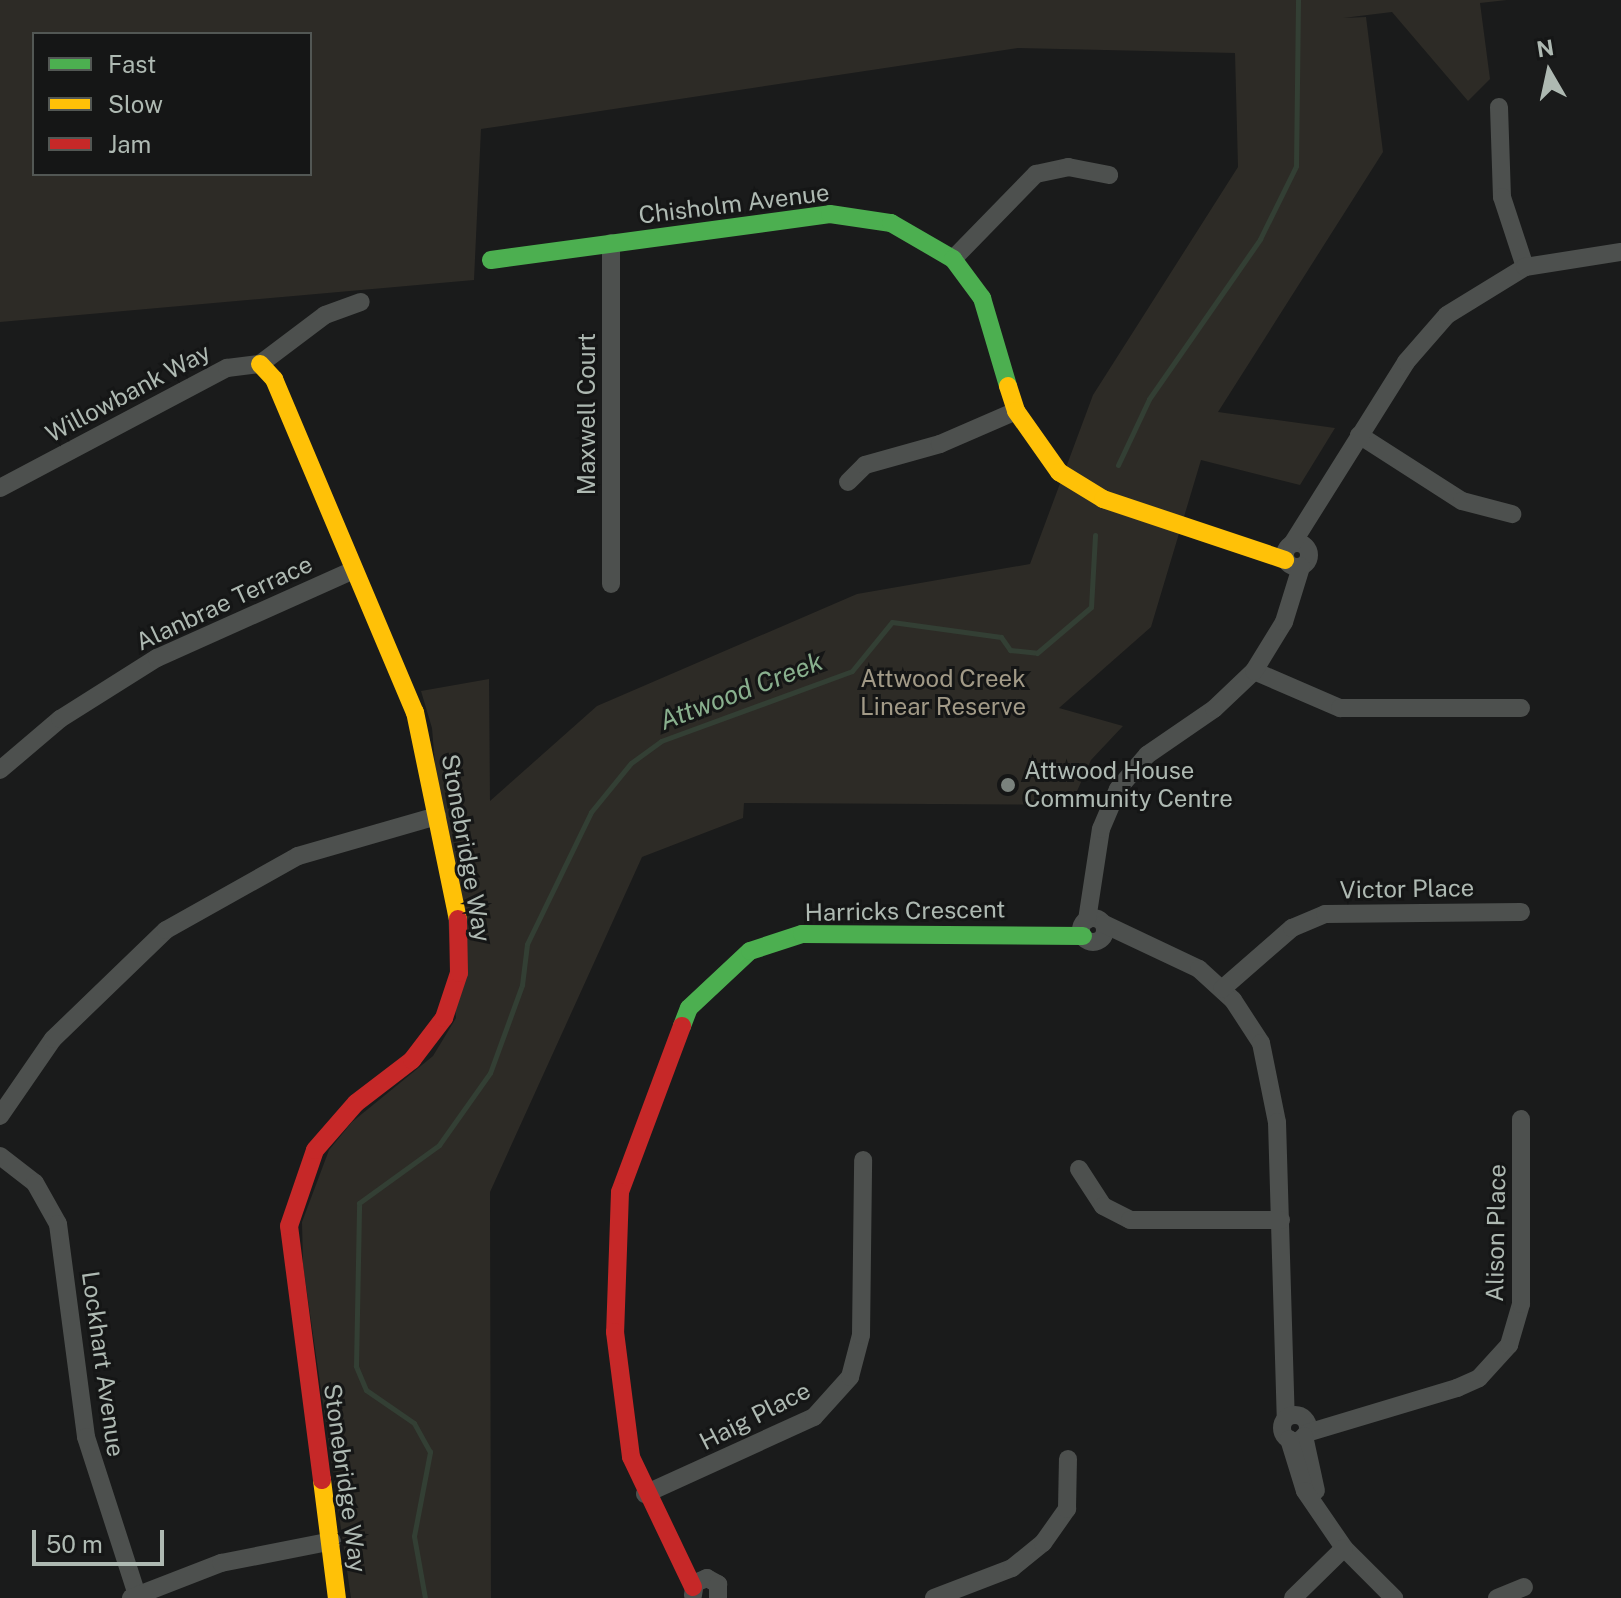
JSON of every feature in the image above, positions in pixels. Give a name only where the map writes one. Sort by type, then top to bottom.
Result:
[{"type":"street","points":[[1499,107],[1502,197],[1525,267]]},
{"type":"street","points":[[953,259],[1036,174],[1068,167],[1109,175]]},
{"type":"street","name":"Chisholm Avenue","points":[[491,260],[611,243],[862,215],[919,236],[953,259],[992,321],[1016,411],[1043,456],[1075,485],[1255,545],[1294,554]]},
{"type":"street","name":"Maxwell Court","points":[[611,243],[611,584]]},
{"type":"street","points":[[1094,927],[1095,869],[1108,807],[1132,770],[1254,671],[1288,609],[1294,554],[1316,508],[1359,435],[1447,315],[1525,267],[1621,252]]},
{"type":"street","name":"Willowbank Way","points":[[0,488],[227,368],[260,364],[325,315],[361,302]]},
{"type":"street","name":"Stonebridge Way","points":[[260,364],[274,379],[415,712],[461,935],[453,996],[412,1060],[356,1103],[315,1150],[289,1226],[337,1598]]},
{"type":"street","points":[[848,482],[865,465],[940,444],[1016,411]]},
{"type":"street","points":[[1359,435],[1462,501],[1512,514]]},
{"type":"street","name":"Alanbrae Terrace","points":[[0,770],[60,719],[157,658],[354,570]]},
{"type":"street","points":[[1254,671],[1340,708],[1521,708]]},
{"type":"street","points":[[0,1116],[89,999],[197,909],[298,856],[437,816]]},
{"type":"street","name":"Victor Place","points":[[1222,989],[1292,928],[1325,914],[1521,912]]},
{"type":"street","name":"Harricks Crescent","points":[[695,1590],[645,1494],[618,1393],[620,1192],[689,1008],[725,968],[790,937],[1034,934],[1094,927],[1144,941],[1184,959],[1222,989],[1245,1015],[1270,1071],[1281,1220],[1287,1378],[1298,1427],[1325,1520],[1344,1548],[1394,1598]]},
{"type":"street","name":"Alison Place","points":[[1298,1427],[1338,1420],[1457,1388],[1479,1378],[1509,1345],[1521,1304],[1521,1119]]},
{"type":"street","name":"Lockhart Avenue","points":[[0,1156],[35,1183],[58,1224],[86,1437],[134,1596]]},
{"type":"street","name":"Haig Place","points":[[645,1494],[814,1417],[850,1377],[861,1335],[863,1160]]},
{"type":"street","points":[[1079,1169],[1096,1199],[1130,1220],[1281,1220]]},
{"type":"street","points":[[934,1598],[1012,1568],[1043,1543],[1067,1509],[1068,1459]]},
{"type":"street","points":[[134,1596],[221,1563],[332,1541]]},
{"type":"street","points":[[1293,1598],[1344,1548]]},
{"type":"street","points":[[1497,1598],[1524,1587]]},
{"type":"street","points":[[695,1590],[720,1596]]},
{"type":"green space","name":"Attwood Creek Linear Reserve","points":[[0,0],[1507,0],[1480,3],[1490,79],[1468,101],[1392,12],[1343,18],[1366,17],[1383,152],[1218,412],[1335,428],[1300,485],[1201,460],[1151,627],[1059,708],[1123,726],[1091,760],[1073,800],[1083,805],[744,803],[743,818],[642,857],[490,1192],[491,1598],[351,1598],[303,1265],[302,1222],[329,1150],[352,1122],[433,1056],[456,1018],[432,728],[421,691],[489,679],[490,801],[597,706],[857,594],[1030,564],[1093,395],[1238,167],[1235,53],[1018,48],[481,129],[474,280],[0,322]]},
{"type":"waterway","name":"Attwood Creek","points":[[1118,465],[1149,399],[1260,239],[1296,166],[1298,0]]},
{"type":"waterway","name":"Attwood Creek","points":[[425,1598],[414,1536],[430,1452],[414,1423],[366,1390],[356,1366],[359,1203],[439,1145],[490,1073],[522,985],[527,944],[591,812],[631,763],[661,741],[852,671],[892,622],[1001,637],[1010,650],[1037,653],[1091,607],[1095,535]]},
{"type":"traffic: fast","points":[[491,260],[830,214],[891,223],[953,259],[982,298],[1008,386]]},
{"type":"traffic: fast","points":[[682,1026],[689,1008],[750,951],[802,934],[1083,936]]},
{"type":"traffic: slow","points":[[260,364],[274,379],[415,712],[458,919]]},
{"type":"traffic: slow","points":[[1008,386],[1016,411],[1059,472],[1103,499],[1285,560]]},
{"type":"traffic: slow","points":[[322,1480],[337,1598]]},
{"type":"traffic: jam","points":[[322,1480],[289,1226],[315,1150],[356,1103],[412,1060],[444,1018],[459,973],[458,919]]},
{"type":"traffic: jam","points":[[682,1026],[620,1192],[615,1332],[631,1457],[693,1587]]},
{"type":"place","name":"Attwood House Community Centre","points":[[1008,785]]}]
